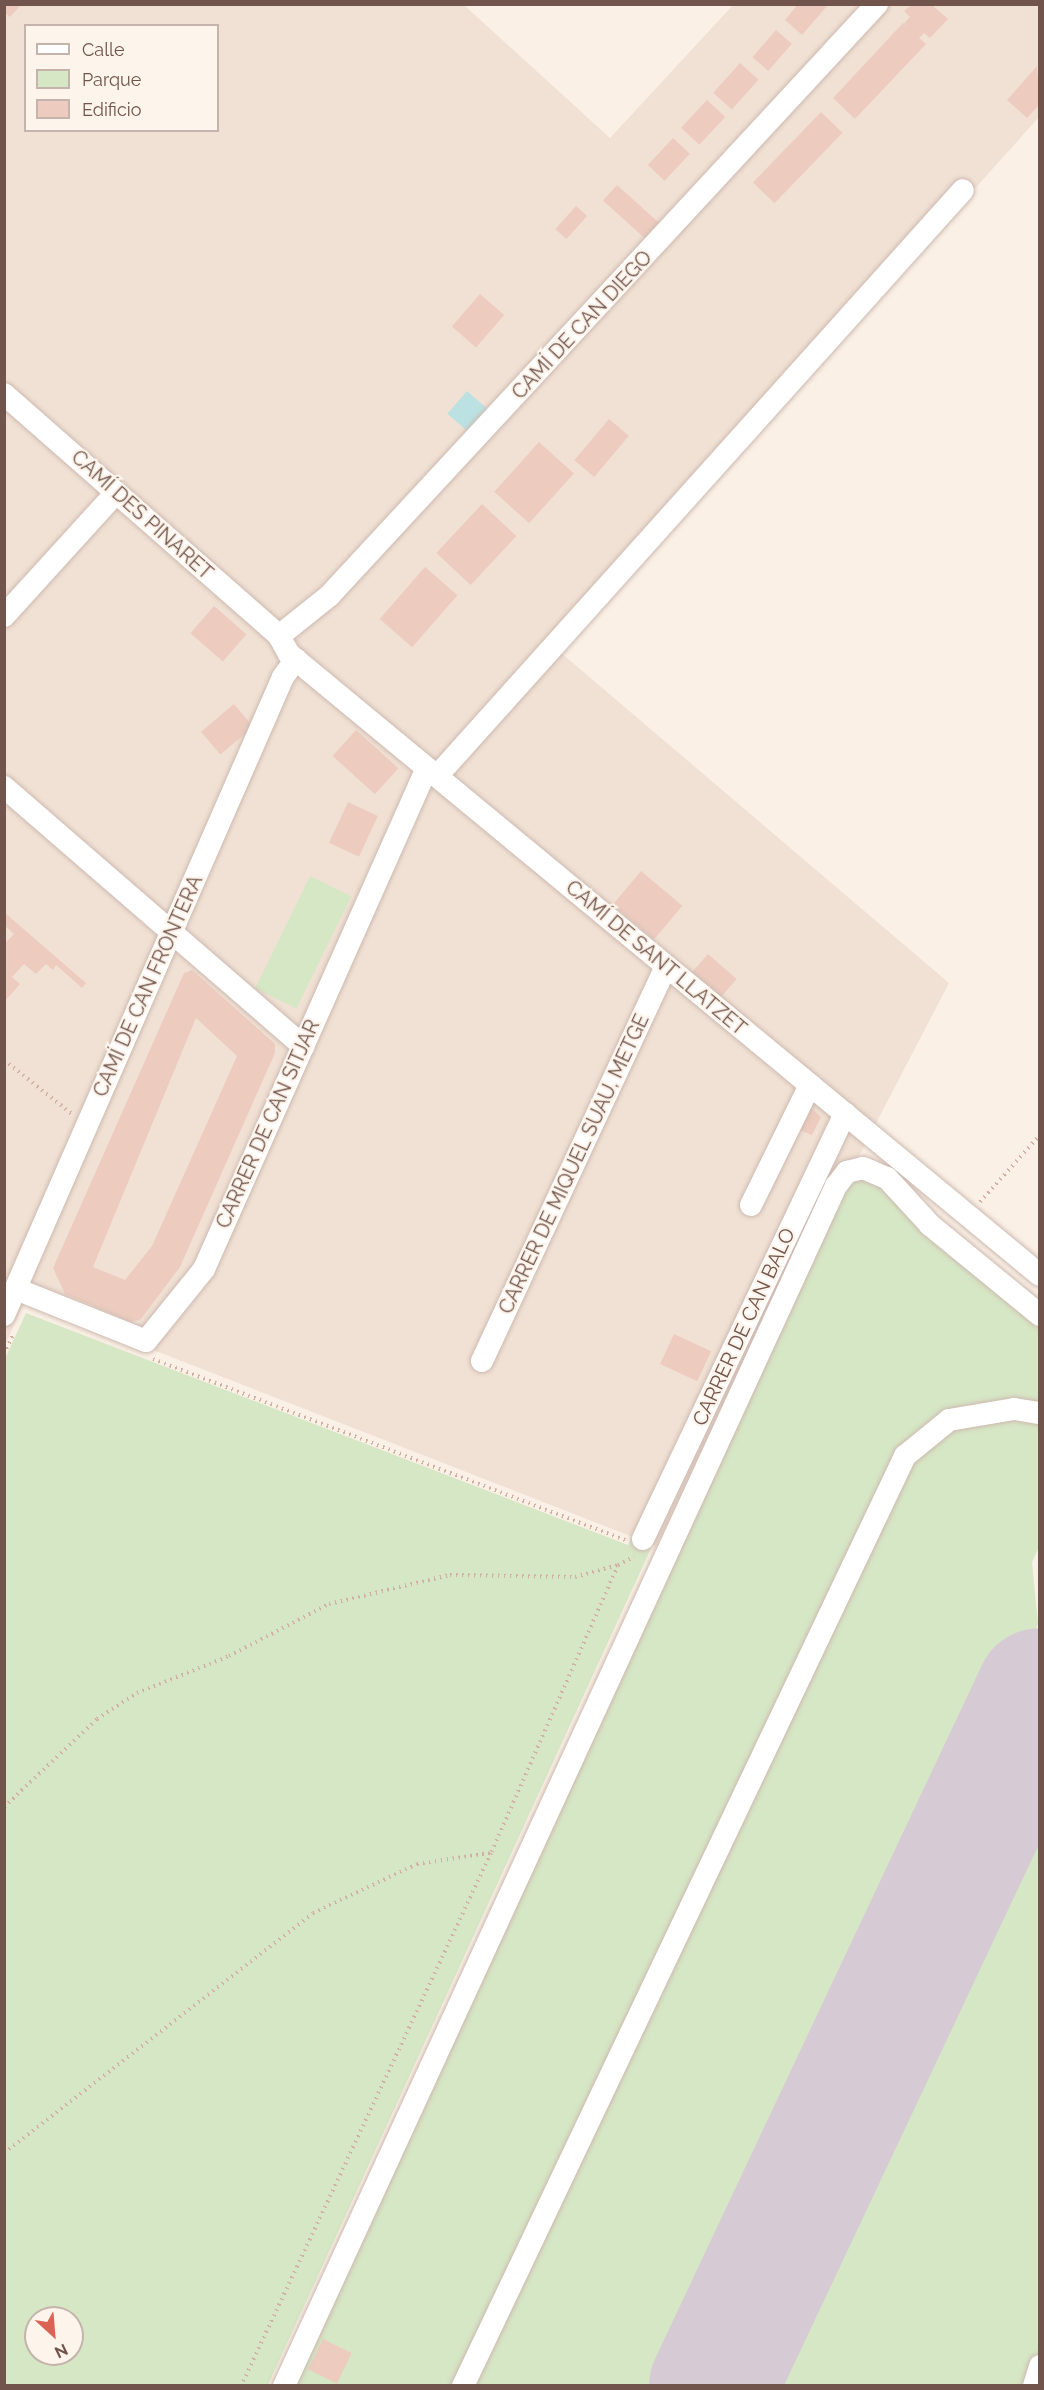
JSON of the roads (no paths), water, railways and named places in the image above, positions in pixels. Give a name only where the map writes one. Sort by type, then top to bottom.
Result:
[{"type":"street","name":"CAMÍ DE CAN DIEGO","points":[[279,636],[337,588],[877,4]]},
{"type":"street","name":"CARRER DE CAN SITJAR","points":[[16,1289],[146,1341],[204,1269],[303,1046],[432,772],[963,190]]},
{"type":"street","name":"CAMÍ DES PINARET","points":[[4,394],[279,636]]},
{"type":"street","points":[[4,616],[116,493]]},
{"type":"street","name":"CAMÍ DE SANT LLATZET","points":[[279,636],[296,659],[1040,1275]]},
{"type":"street","name":"CAMÍ DE CAN FRONTERA","points":[[10,1321],[16,1289],[86,1125],[173,933],[283,677],[296,659]]},
{"type":"street","points":[[4,787],[303,1046]]},
{"type":"street","name":"CARRER DE MIQUEL SUAU, METGE","points":[[482,1361],[666,966]]},
{"type":"street","points":[[751,1205],[810,1085]]},
{"type":"street","name":"CARRER DE CAN BALO","points":[[644,1539],[845,1114]]},
{"type":"street","points":[[284,2385],[836,1186],[847,1172],[863,1168],[887,1178],[930,1226],[1040,1315]]},
{"type":"street","points":[[463,2385],[905,1456],[949,1420],[1014,1409],[1040,1413]]},
{"type":"street","points":[[1034,2385],[1040,2366]]},
{"type":"water","points":[[467,391],[490,411],[470,433],[447,414]]}]
